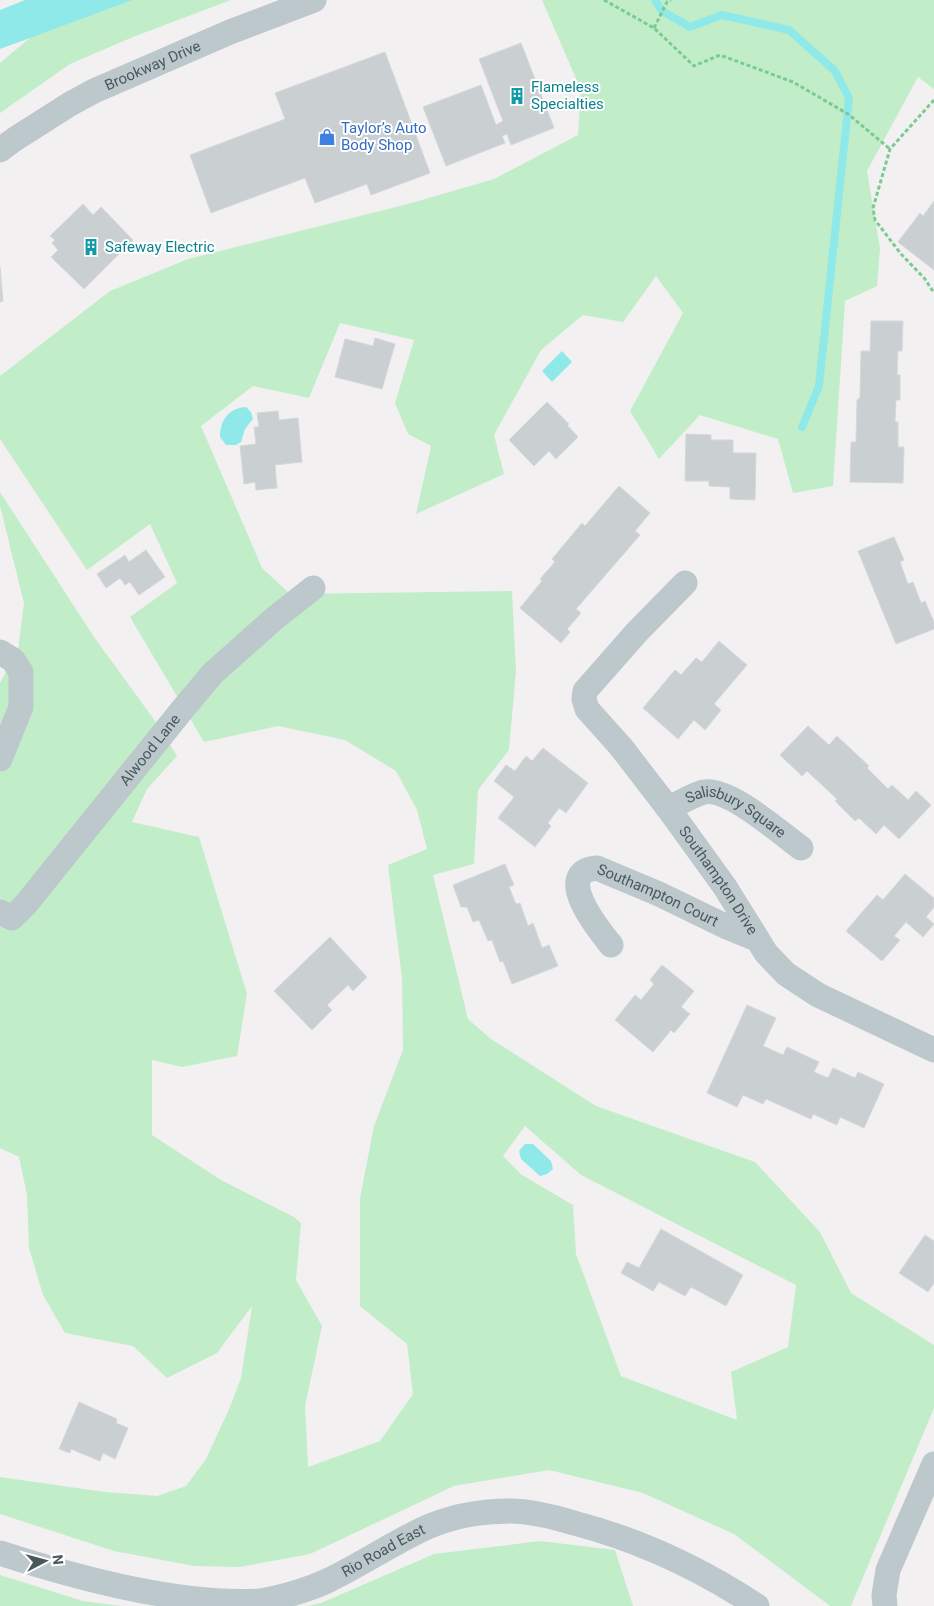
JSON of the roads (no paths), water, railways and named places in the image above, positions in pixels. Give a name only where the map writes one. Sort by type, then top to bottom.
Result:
[{"type":"street","name":"Brookway Drive","points":[[0,150],[62,109],[94,91],[230,32],[314,0]]},
{"type":"street","name":"Southampton Drive","points":[[685,583],[585,691],[584,699],[587,709],[621,747],[668,808],[725,887],[766,954],[786,974],[818,996],[934,1050]]},
{"type":"street","name":"Alwood Lane","points":[[0,912],[12,918],[26,904],[213,673],[275,618],[313,588]]},
{"type":"street","points":[[0,652],[13,660],[20,672],[21,708],[0,759]]},
{"type":"street","name":"Salisbury Square","points":[[668,808],[704,792],[718,792],[732,798],[801,848]]},
{"type":"street","name":"Southampton Court","points":[[611,945],[593,921],[580,897],[577,886],[579,876],[588,868],[597,868],[659,894],[726,927],[756,939]]},
{"type":"street","points":[[884,1606],[888,1570],[934,1464]]},
{"type":"street","name":"Rio Road East","points":[[0,1554],[72,1577],[137,1593],[208,1603],[250,1602],[278,1597],[328,1581],[423,1529],[469,1514],[512,1511],[551,1516],[638,1543],[695,1570],[757,1606]]},
{"type":"water","points":[[25,0],[133,0],[0,49],[0,10]]},
{"type":"water","points":[[562,351],[572,362],[552,382],[542,371]]},
{"type":"water","points":[[246,407],[251,412],[253,419],[245,429],[241,442],[236,445],[226,445],[220,437],[223,421],[234,410]]},
{"type":"water","points":[[525,1144],[533,1144],[551,1161],[553,1169],[547,1174],[540,1176],[521,1159],[519,1151]]},
{"type":"waterway","points":[[655,0],[662,11],[690,27],[722,15],[789,30],[835,71],[849,98],[819,386],[802,427]]},
{"type":"place","name":"Flameless Specialties","points":[[517,96]]},
{"type":"place","name":"Taylor’s Auto Body Shop","points":[[327,137]]},
{"type":"place","name":"Safeway Electric","points":[[91,247]]}]
